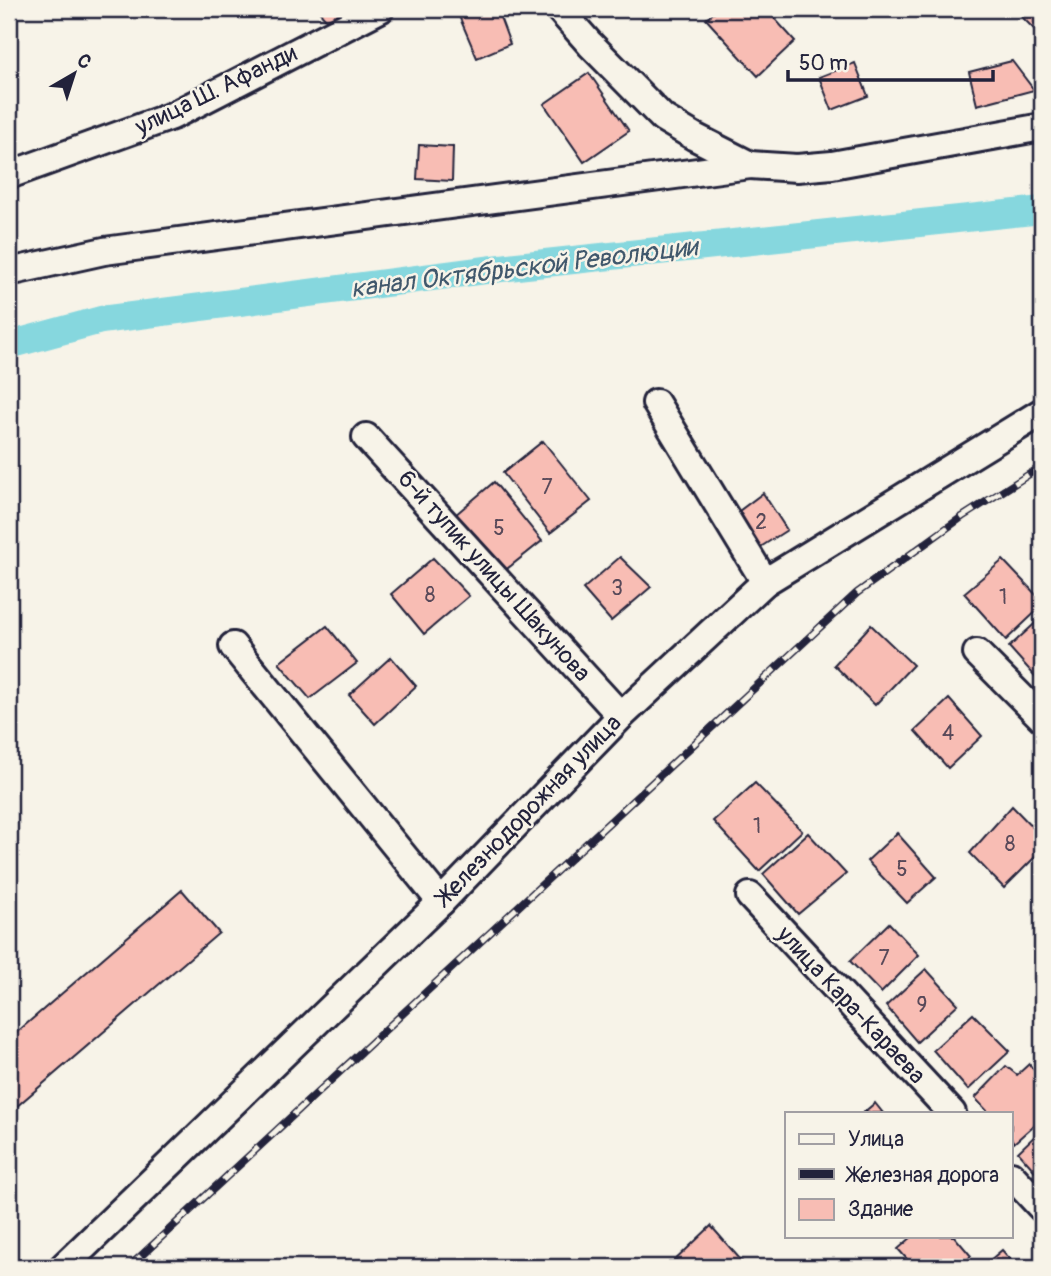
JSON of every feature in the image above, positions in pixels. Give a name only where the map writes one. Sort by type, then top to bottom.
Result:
[{"type":"street","name":"улица Ш. Афанди","points":[[9,175],[172,116],[380,9]]},
{"type":"street","points":[[559,9],[663,118],[750,165]]},
{"type":"street","points":[[9,272],[104,251],[750,165],[797,168],[832,165],[1042,127]]},
{"type":"street","points":[[656,403],[765,582]]},
{"type":"street","name":"Железнодорожная улица","points":[[63,1267],[441,902],[621,716],[765,582],[1042,412]]},
{"type":"street","name":"6-й тупик улицы Шакунова","points":[[366,437],[621,716]]},
{"type":"street","points":[[233,646],[441,902]]},
{"type":"street","points":[[977,653],[1042,718]]},
{"type":"street","name":"улица Кара-Караева","points":[[750,896],[952,1112]]},
{"type":"street","points":[[1012,1176],[1042,1208]]},
{"type":"building","points":[[317,9],[355,9],[331,25]]},
{"type":"building","points":[[456,9],[497,9],[510,44],[477,58]]},
{"type":"building","points":[[718,9],[766,9],[795,41],[758,76],[706,19]]},
{"type":"building","points":[[1014,9],[1042,9],[1042,37]]},
{"type":"building","points":[[1012,61],[1034,90],[977,105],[969,72]]},
{"type":"building","points":[[855,63],[868,96],[832,110],[819,77]]},
{"type":"building","points":[[589,73],[629,131],[584,162],[544,104]]},
{"type":"building","points":[[419,145],[453,147],[452,181],[417,179]]},
{"type":"building","points":[[543,441],[591,501],[550,533],[503,473]]},
{"type":"building","points":[[494,482],[542,541],[503,572],[455,515]]},
{"type":"building","points":[[763,493],[787,530],[759,548],[735,514]]},
{"type":"building","points":[[620,557],[651,587],[611,621],[583,589]]},
{"type":"building","points":[[433,558],[469,596],[424,634],[391,594]]},
{"type":"building","points":[[1003,560],[1042,601],[1042,606],[1006,640],[964,593]]},
{"type":"building","points":[[1042,617],[1042,684],[1009,647]]},
{"type":"building","points":[[871,625],[913,665],[875,705],[834,665]]},
{"type":"building","points":[[327,626],[357,663],[310,699],[279,663]]},
{"type":"building","points":[[391,657],[416,686],[375,724],[349,695]]},
{"type":"building","points":[[949,699],[982,736],[948,768],[915,731]]},
{"type":"building","points":[[755,783],[802,831],[759,871],[713,821]]},
{"type":"building","points":[[1012,806],[1042,837],[1042,850],[1004,888],[970,853]]},
{"type":"building","points":[[808,833],[846,874],[798,914],[763,874]]},
{"type":"building","points":[[897,833],[936,877],[907,903],[867,861]]},
{"type":"building","points":[[182,890],[219,933],[9,1113],[9,1039]]},
{"type":"building","points":[[889,923],[919,955],[881,993],[850,961]]},
{"type":"building","points":[[926,969],[958,1004],[917,1042],[886,1006]]},
{"type":"building","points":[[973,1014],[1010,1051],[968,1090],[933,1050]]},
{"type":"building","points":[[1029,1064],[1042,1080],[1042,1093],[1039,1097],[1042,1101],[1042,1118],[1014,1143],[1012,1112],[988,1112],[975,1098],[1006,1066],[1017,1075]]},
{"type":"building","points":[[875,1103],[882,1112],[864,1112]]},
{"type":"building","points":[[1042,1129],[1042,1179],[1018,1152]]},
{"type":"building","points":[[711,1226],[747,1267],[670,1265]]},
{"type":"building","points":[[911,1238],[956,1238],[971,1256],[959,1267],[914,1267],[898,1249]]},
{"type":"building","points":[[1002,1250],[1017,1267],[982,1267]]},
{"type":"waterway","name":"канал Октябрьской Революции","points":[[9,345],[101,320],[517,266],[1042,210]]},
{"type":"railway","points":[[129,1267],[857,593],[962,517],[1042,466]]}]
